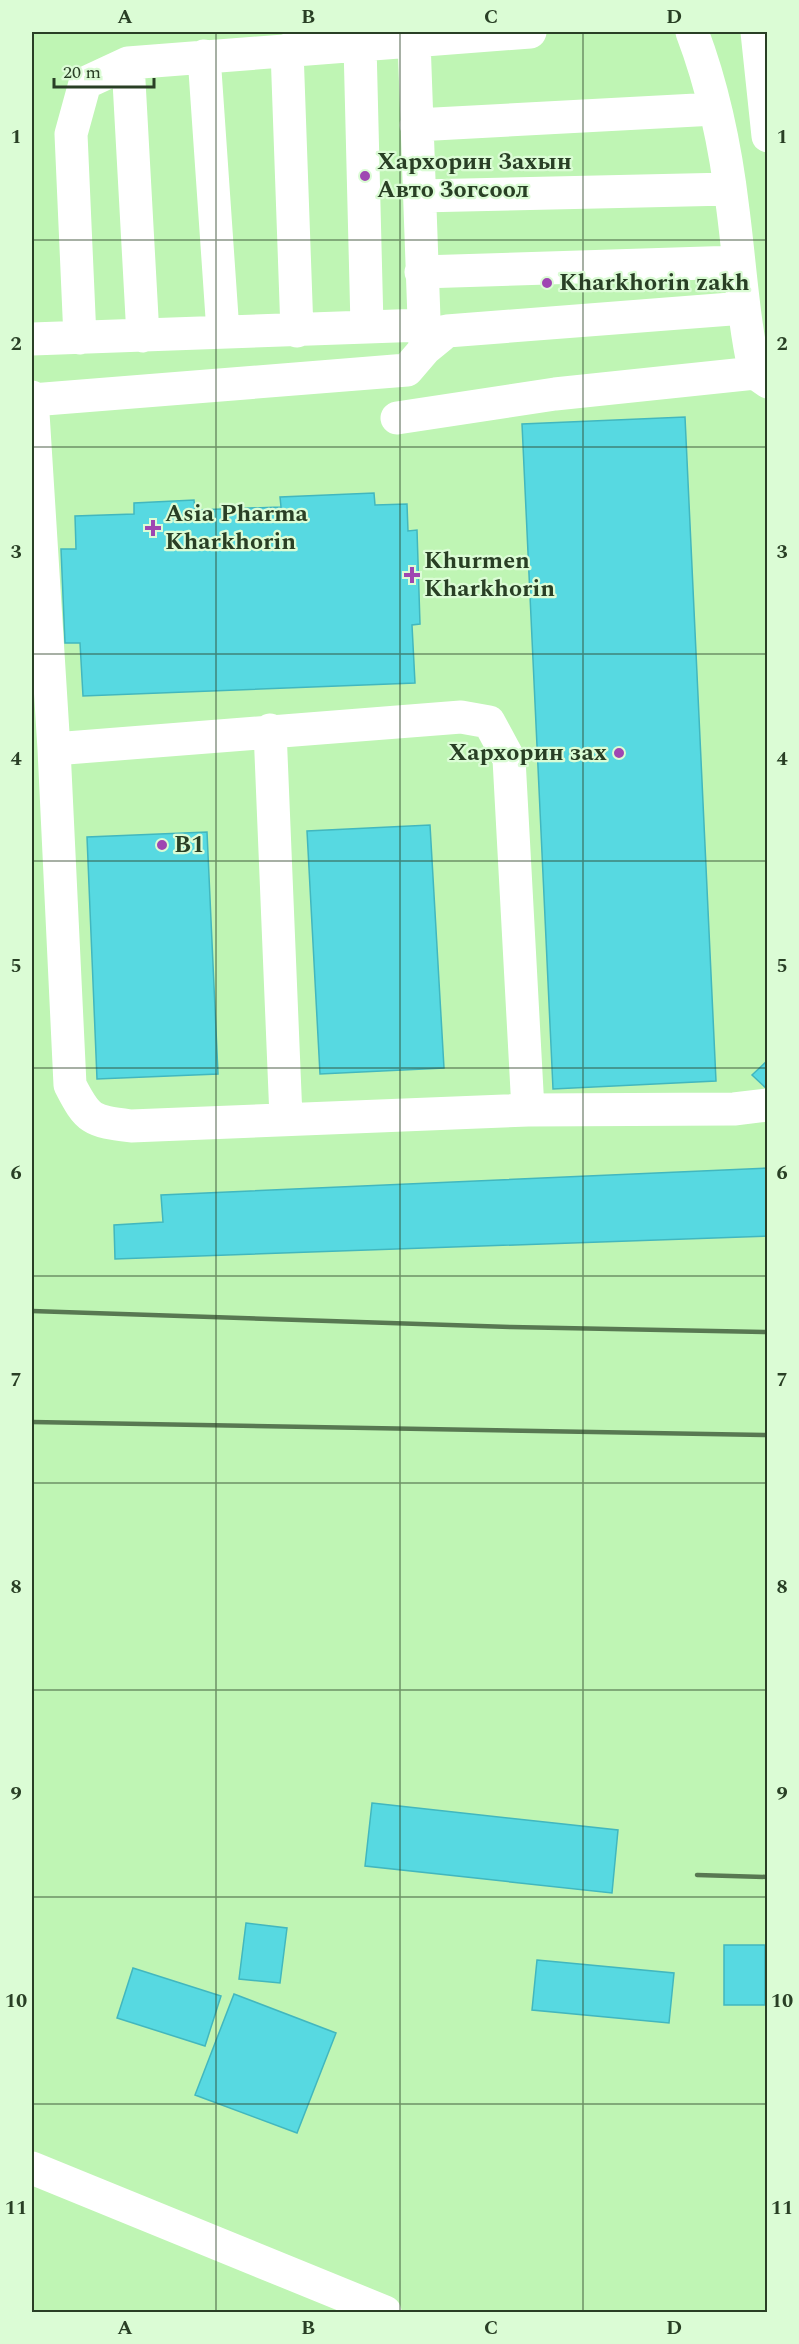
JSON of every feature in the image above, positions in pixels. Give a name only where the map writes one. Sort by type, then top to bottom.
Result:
[{"type":"lane","points":[[80,338],[71,134],[85,83],[128,63],[530,32]]},
{"type":"lane","points":[[397,418],[555,394],[761,377],[744,308],[730,189],[715,109],[702,57],[692,32]]},
{"type":"lane","points":[[757,32],[768,136]]},
{"type":"lane","points":[[414,40],[424,337],[407,370],[32,399],[54,749],[70,1085],[84,1112],[101,1122],[131,1126],[528,1110],[734,1110],[768,1105]]},
{"type":"lane","points":[[360,45],[367,326]]},
{"type":"lane","points":[[288,50],[297,331]]},
{"type":"lane","points":[[204,56],[222,332]]},
{"type":"lane","points":[[128,63],[143,336]]},
{"type":"lane","points":[[416,125],[715,109]]},
{"type":"lane","points":[[419,196],[730,189]]},
{"type":"lane","points":[[421,272],[738,262]]},
{"type":"lane","points":[[32,339],[297,331],[367,326],[424,337],[447,331],[744,308]]},
{"type":"lane","points":[[54,749],[270,730],[460,717],[489,722],[509,759],[528,1110]]},
{"type":"lane","points":[[270,730],[286,1118]]},
{"type":"lane","points":[[32,2168],[385,2313]]},
{"type":"building","name":"Хархорин зах","points":[[685,417],[716,1081],[553,1089],[522,424]]},
{"type":"building","points":[[374,493],[375,505],[407,504],[408,531],[417,530],[420,624],[412,625],[415,683],[83,696],[80,643],[65,643],[61,549],[76,549],[75,516],[134,514],[134,503],[194,500],[195,510],[281,507],[280,497]]},
{"type":"building","points":[[430,825],[444,1068],[320,1074],[307,831]]},
{"type":"building","points":[[207,832],[218,1074],[97,1079],[87,837]]},
{"type":"building","points":[[768,1060],[768,1090],[752,1075]]},
{"type":"building","points":[[768,1168],[768,1236],[115,1259],[114,1225],[163,1222],[161,1195]]},
{"type":"building","points":[[372,1803],[618,1830],[612,1893],[365,1866]]},
{"type":"building","points":[[246,1923],[287,1928],[280,1983],[239,1979]]},
{"type":"building","points":[[724,1945],[765,1945],[765,2005],[724,2005]]},
{"type":"building","points":[[537,1960],[674,1973],[669,2023],[532,2010]]},
{"type":"building","points":[[133,1968],[221,1996],[205,2046],[117,2018]]},
{"type":"building","points":[[234,1994],[336,2033],[297,2133],[195,2095]]},
{"type":"railway","points":[[32,1311],[511,1327],[768,1332]]},
{"type":"railway","points":[[32,1422],[768,1435]]},
{"type":"railway","points":[[697,1875],[768,1877]]},
{"type":"place","name":"Хархорин 3ахын Авто 3огсоол","points":[[365,176]]},
{"type":"place","name":"Kharkhorin zakh","points":[[547,283]]},
{"type":"place","name":"Asia Pharma Kharkhorin","points":[[153,528]]},
{"type":"place","name":"Khurmen Kharkhorin","points":[[412,575]]},
{"type":"place","name":"Хархорин зах","points":[[619,753]]},
{"type":"place","name":"B1","points":[[162,845]]}]
